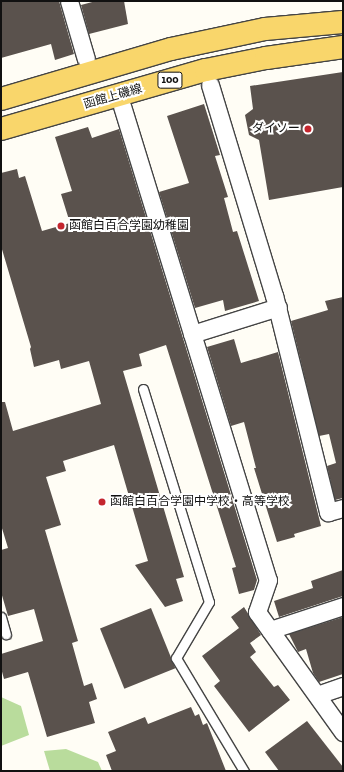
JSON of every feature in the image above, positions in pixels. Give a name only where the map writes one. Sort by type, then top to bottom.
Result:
[{"type":"main road","name":"100","points":[[1,99],[171,49],[265,30],[343,22]]},
{"type":"main road","name":"函館上磯線","points":[[1,129],[206,70],[266,58],[343,47]]},
{"type":"street","points":[[69,1],[86,59]]},
{"type":"street","points":[[210,85],[278,307],[328,512],[343,508]]},
{"type":"street","points":[[122,106],[268,580],[257,612],[343,732]]},
{"type":"street","points":[[192,334],[278,307]]},
{"type":"street","points":[[270,630],[343,606]]},
{"type":"street","points":[[317,695],[343,686]]},
{"type":"lane","points":[[143,389],[209,602],[176,658],[244,771]]},
{"type":"lane","points":[[1,617],[6,634]]},
{"type":"green space","points":[[1,697],[21,706],[29,735],[1,746]]},
{"type":"green space","points":[[66,749],[98,762],[102,771],[50,771],[44,751]]},
{"type":"building","points":[[1,1],[59,1],[74,54],[55,60],[51,44],[1,58]]},
{"type":"building","points":[[96,1],[124,1],[128,24],[89,34],[81,5]]},
{"type":"building","points":[[343,72],[343,187],[269,200],[259,140],[249,135],[245,115],[253,109],[250,86]]},
{"type":"building","points":[[204,104],[220,155],[215,156],[228,197],[224,198],[233,232],[237,231],[259,301],[225,311],[223,300],[195,308],[159,192],[189,183],[167,116]]},
{"type":"building","points":[[88,127],[92,138],[119,129],[257,580],[254,590],[239,594],[232,568],[236,567],[166,345],[139,354],[142,366],[123,371],[184,577],[176,579],[183,601],[165,607],[135,565],[148,561],[114,445],[63,461],[66,471],[46,477],[61,525],[45,530],[78,641],[72,643],[84,686],[92,683],[97,699],[89,702],[95,723],[47,737],[28,672],[4,679],[1,668],[1,654],[43,641],[34,609],[8,616],[1,592],[1,550],[8,548],[1,525],[1,402],[5,402],[13,431],[101,404],[89,361],[61,369],[59,360],[34,367],[30,349],[31,347],[1,246],[1,173],[17,169],[19,178],[25,176],[42,231],[70,223],[61,194],[72,191],[55,137]]},
{"type":"building","points":[[343,297],[343,498],[335,500],[327,466],[336,463],[329,434],[319,436],[291,321],[328,310],[325,301]]},
{"type":"building","points":[[234,339],[241,363],[278,352],[321,526],[294,534],[295,537],[277,542],[254,468],[256,468],[244,422],[231,426],[207,347]]},
{"type":"building","points":[[343,570],[343,596],[279,617],[274,601],[313,588],[311,581]]},
{"type":"building","points":[[244,607],[261,635],[250,643],[256,652],[250,657],[274,687],[278,685],[290,700],[249,732],[214,686],[220,681],[202,656],[239,628],[231,617]]},
{"type":"building","points":[[151,608],[175,668],[124,689],[100,629]]},
{"type":"building","points":[[343,617],[343,674],[319,682],[313,673],[306,649],[298,652],[289,634]]},
{"type":"building","points":[[191,707],[195,716],[199,714],[203,725],[207,723],[226,771],[112,771],[106,755],[116,751],[108,732],[145,717],[148,724]]},
{"type":"building","points":[[307,721],[343,767],[343,771],[279,771],[265,752]]},
{"type":"place","name":"ダイソー","points":[[308,129]]},
{"type":"place","name":"函館白百合学園幼稚園","points":[[61,226]]},
{"type":"place","name":"函館白百合学園中学校・高等学校","points":[[102,502]]}]
